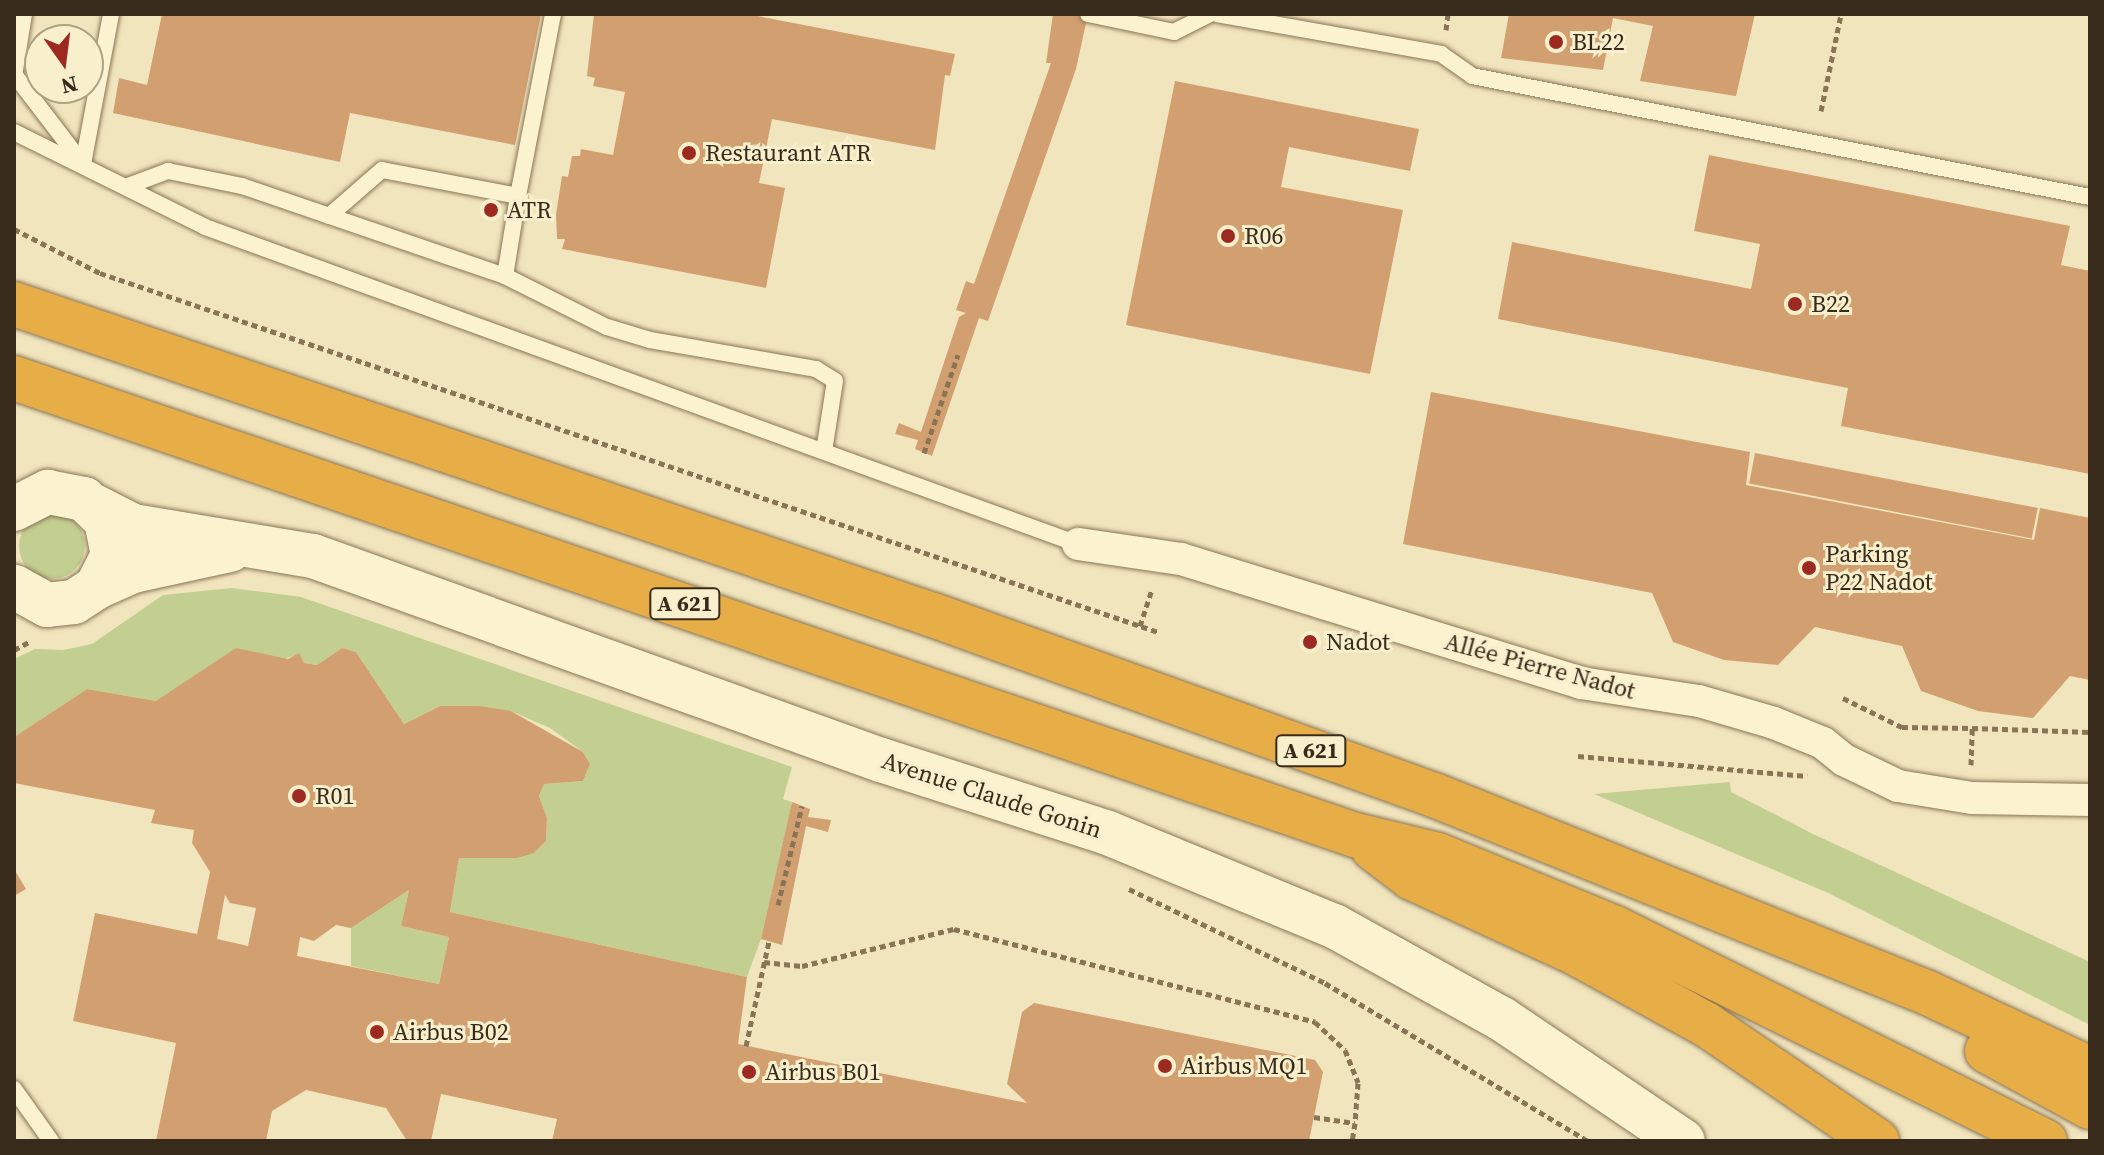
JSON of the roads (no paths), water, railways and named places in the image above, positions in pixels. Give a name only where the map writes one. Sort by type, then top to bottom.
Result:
[{"type":"highway","name":"A 621","points":[[14,304],[933,615],[1434,795],[1685,898],[1898,1002],[2090,1107]]},
{"type":"highway","name":"A 621","points":[[14,378],[1355,835],[1438,855],[1615,928],[2045,1141]]},
{"type":"highway","points":[[1355,835],[1412,878],[1576,953],[1707,1025],[1877,1141]]},
{"type":"highway","points":[[1685,898],[1928,993],[2090,1069]]},
{"type":"main road","name":"Avenue Claude Gonin","points":[[25,495],[73,494],[133,526],[313,556],[881,760],[1108,833],[1334,926],[1502,1019],[1683,1141]]},
{"type":"main road","points":[[94,506],[106,520],[113,555],[97,587]]},
{"type":"main road","name":"Avenue Claude Gonin","points":[[25,603],[74,602],[97,587],[133,571],[256,546]]},
{"type":"street","name":"Allée Pierre Nadot","points":[[1078,544],[1181,559],[1581,683],[1699,701],[1774,723],[1823,743],[1844,760],[1898,786],[1972,798],[2090,800]]},
{"type":"lane","points":[[24,14],[14,75],[83,164]]},
{"type":"lane","points":[[83,164],[111,14]]},
{"type":"lane","points":[[505,276],[553,14]]},
{"type":"lane","points":[[1088,14],[1174,32],[1210,14]]},
{"type":"lane","points":[[1217,14],[1441,54],[1472,76],[2090,197]]},
{"type":"lane","points":[[14,132],[128,186],[205,227],[335,277],[1078,544]]},
{"type":"lane","points":[[329,216],[382,170],[518,196]]},
{"type":"lane","points":[[128,186],[168,171],[242,186],[505,276],[607,327],[650,340],[816,369],[835,381],[824,451]]},
{"type":"lane","points":[[14,1089],[51,1141]]},
{"type":"place","name":"BL22","points":[[1556,42]]},
{"type":"place","name":"Restaurant ATR","points":[[689,153]]},
{"type":"place","name":"ATR","points":[[491,210]]},
{"type":"place","name":"R06","points":[[1228,236]]},
{"type":"place","name":"B22","points":[[1795,304]]},
{"type":"place","name":"Parking P22 Nadot","points":[[1809,568]]},
{"type":"place","name":"Nadot","points":[[1310,642]]},
{"type":"place","name":"R01","points":[[299,796]]},
{"type":"place","name":"Airbus B02","points":[[377,1032]]},
{"type":"place","name":"Airbus MQ1","points":[[1165,1066]]},
{"type":"place","name":"Airbus B01","points":[[749,1072]]}]
